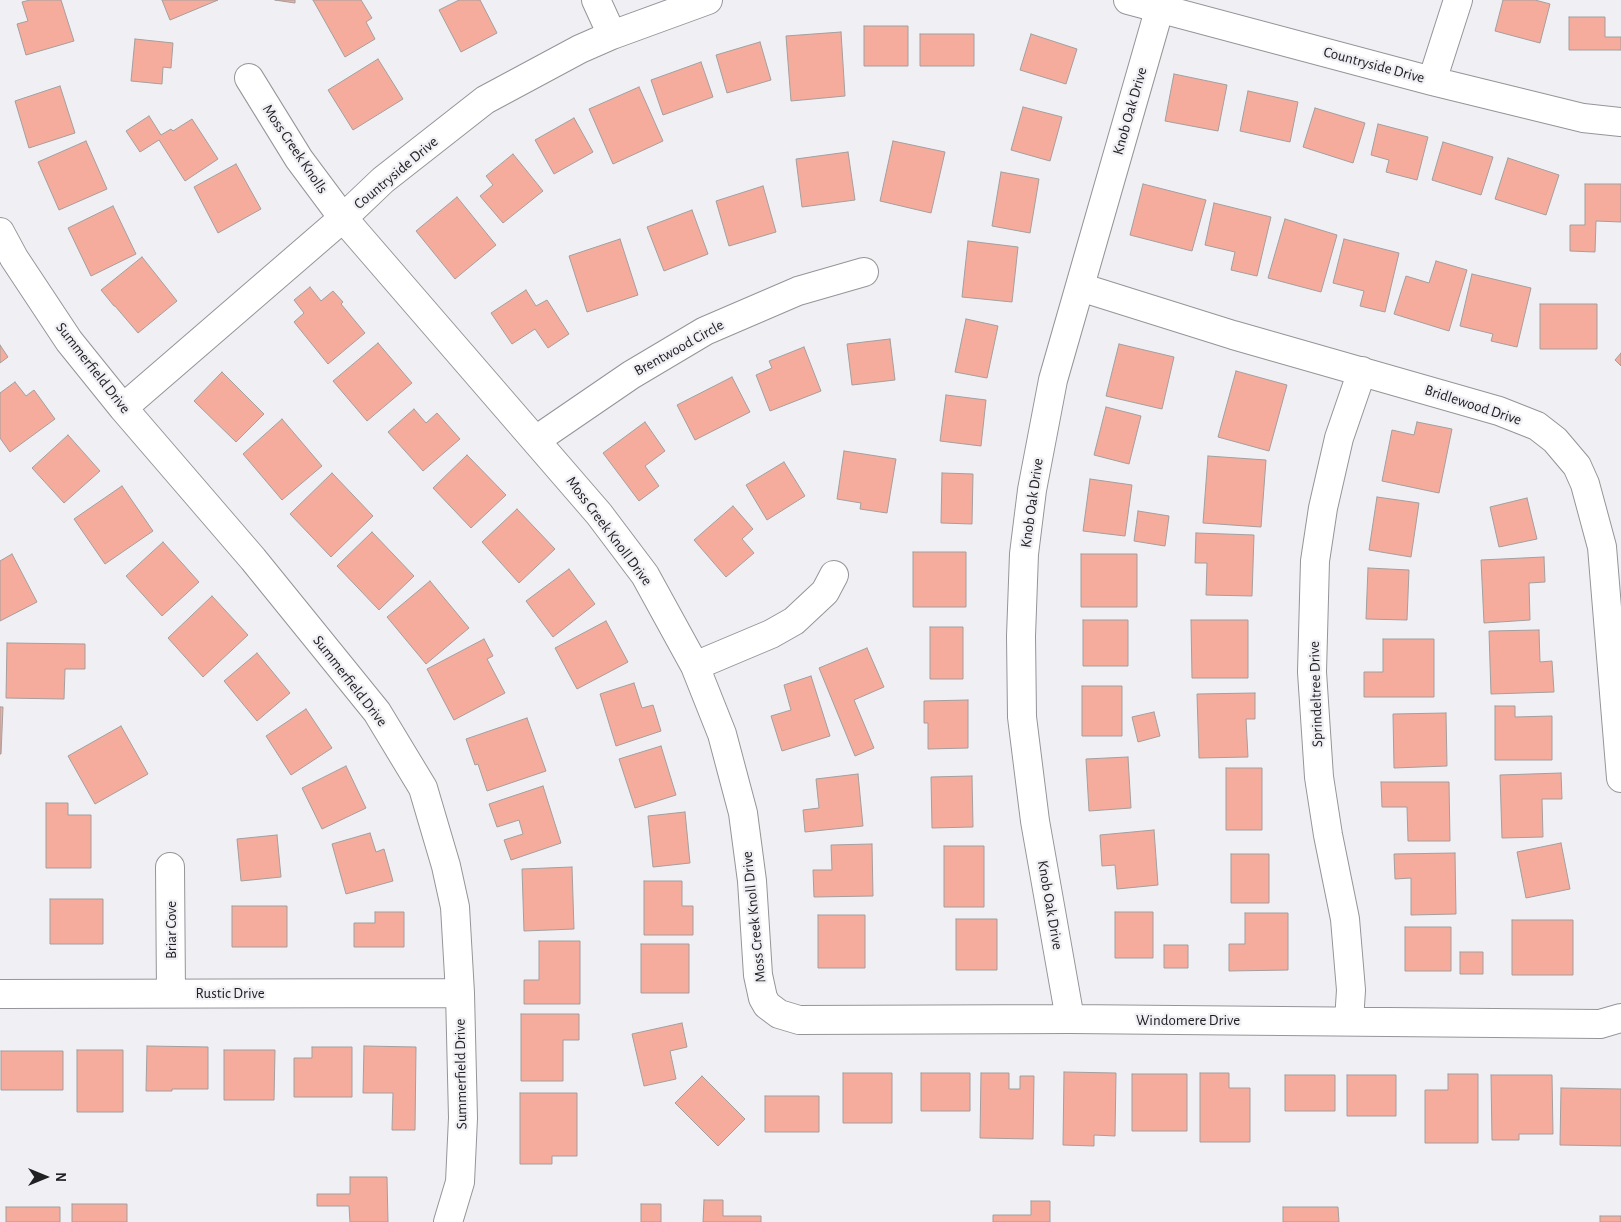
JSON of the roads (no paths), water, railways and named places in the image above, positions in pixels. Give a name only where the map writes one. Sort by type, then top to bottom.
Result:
[{"type":"street","points":[[596,0],[612,35]]},
{"type":"street","name":"Countryside Drive","points":[[123,408],[343,218],[383,180],[485,100],[580,49],[612,35],[708,0]]},
{"type":"street","name":"Countryside Drive","points":[[1128,0],[1161,4],[1432,81],[1582,118],[1621,122]]},
{"type":"street","points":[[1432,81],[1458,0]]},
{"type":"street","name":"Knob Oak Drive","points":[[1070,1019],[1035,822],[1022,717],[1021,636],[1024,554],[1032,490],[1053,380],[1161,4]]},
{"type":"street","name":"Moss Creek Knolls","points":[[249,78],[299,159],[343,218]]},
{"type":"street","name":"Moss Creek Knoll Drive","points":[[343,218],[599,514],[646,575],[694,666],[722,734],[743,814],[752,881],[758,976],[763,998]]},
{"type":"street","name":"Summerfield Drive","points":[[0,232],[14,258],[69,341],[123,408],[253,559],[377,712],[422,788],[446,866],[455,907],[460,993],[463,1118],[460,1182],[448,1222]]},
{"type":"street","name":"Brentwood Circle","points":[[536,440],[631,375],[705,331],[798,291],[864,272]]},
{"type":"street","name":"Bridlewood Drive","points":[[1080,287],[1233,335],[1499,410],[1536,426],[1555,440],[1576,466],[1585,484],[1602,547],[1621,778]]},
{"type":"street","name":"Sprindeltree Drive","points":[[1349,1021],[1350,990],[1345,920],[1328,836],[1319,777],[1312,672],[1316,561],[1323,508],[1339,438],[1362,371]]},
{"type":"street","points":[[694,666],[771,634],[794,621],[825,592],[834,575]]},
{"type":"street","name":"Briar Cove","points":[[170,867],[171,993]]},
{"type":"street","name":"Rustic Drive","points":[[0,994],[460,993]]},
{"type":"street","name":"Windomere Drive","points":[[763,998],[767,1005],[779,1014],[799,1020],[1070,1019],[1600,1024],[1621,1018]]}]
